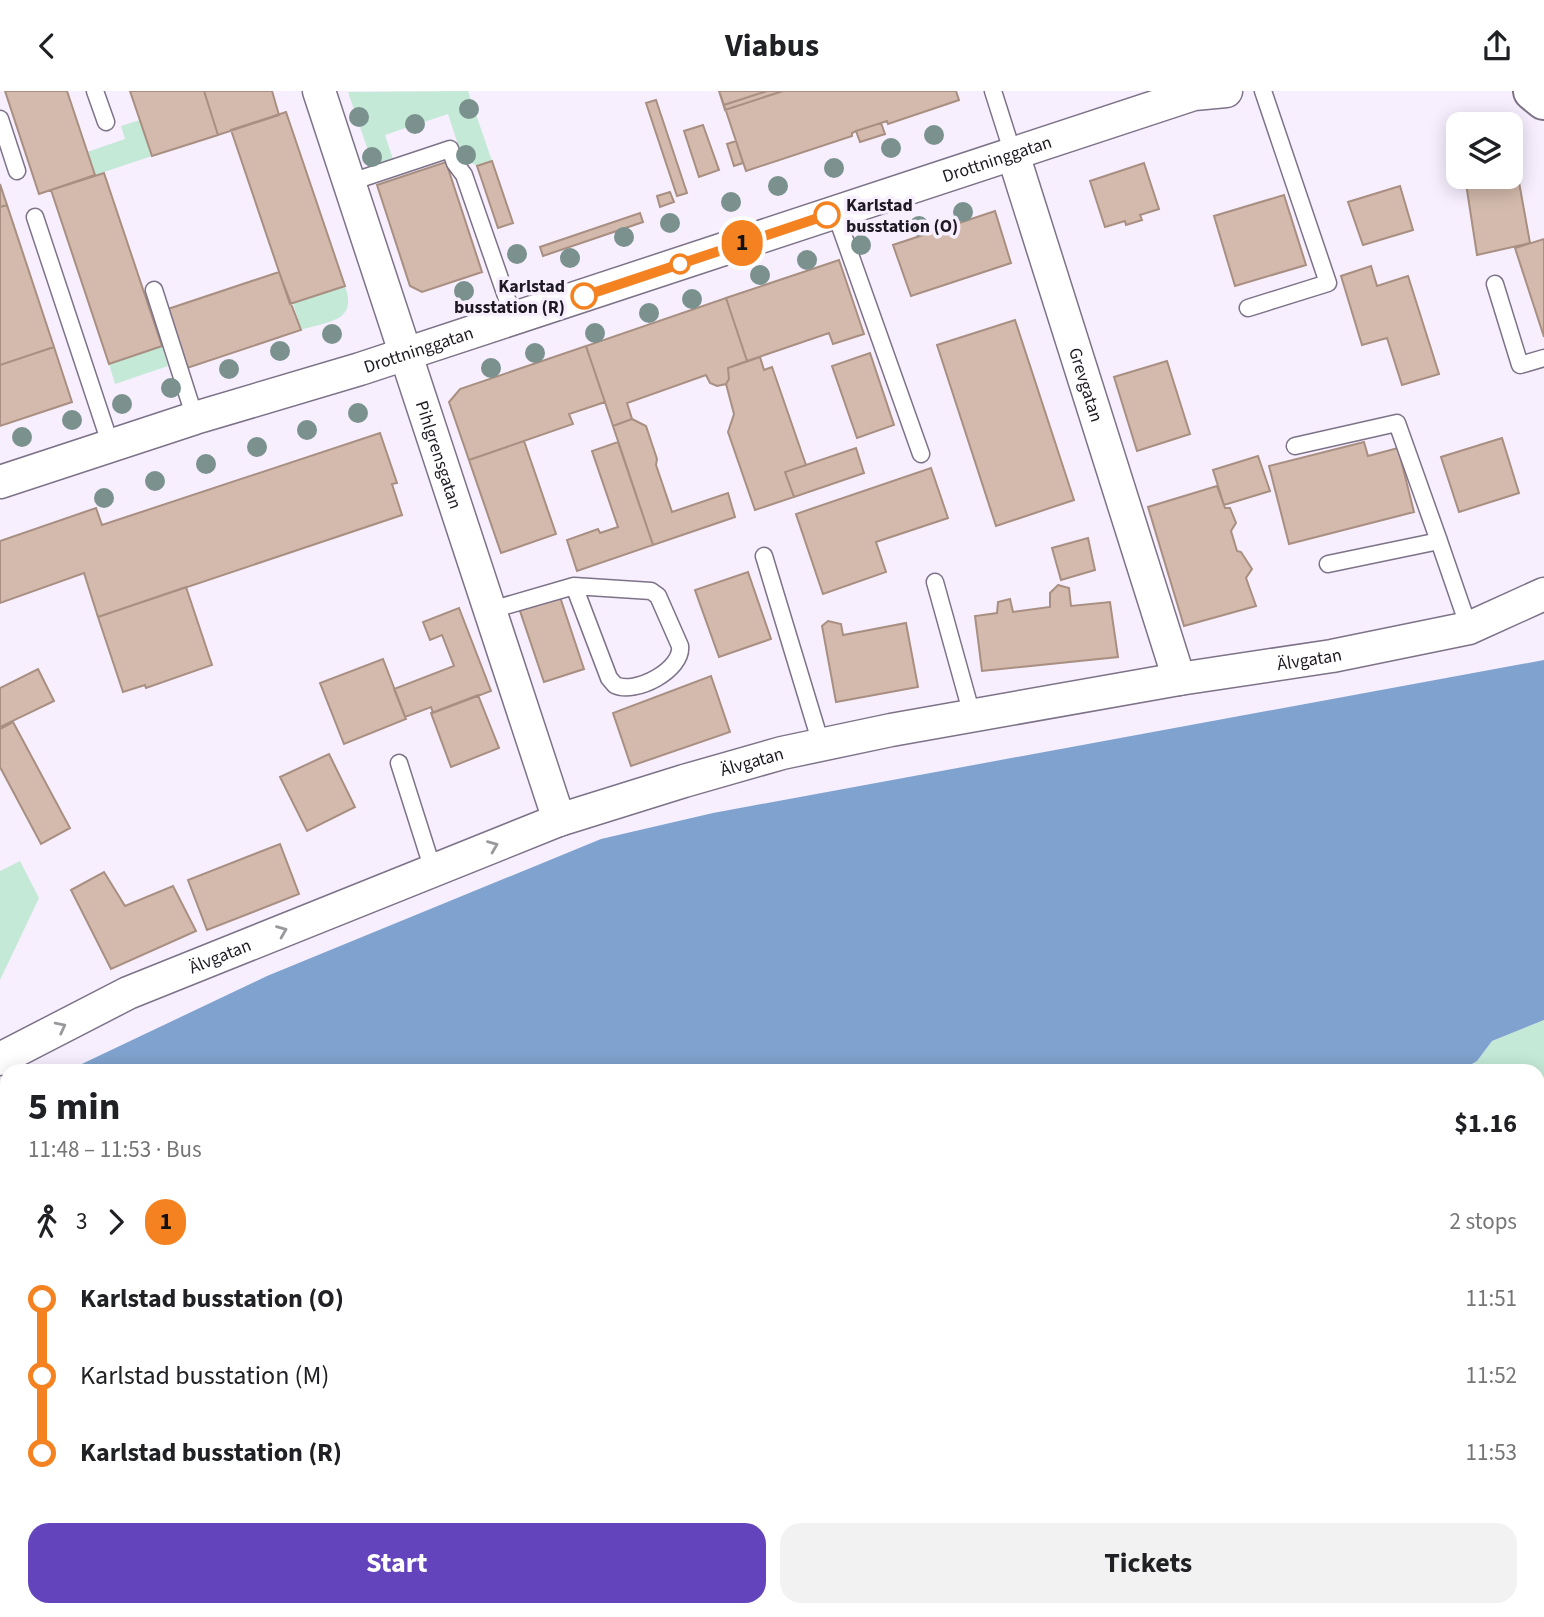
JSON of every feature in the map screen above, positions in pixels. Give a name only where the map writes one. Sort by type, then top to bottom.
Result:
[{"type":"street","name":"Pihlgrensgatan","points":[[319,91],[559,820]]},
{"type":"street","name":"Drottninggatan","points":[[0,482],[195,418],[406,354],[1013,154],[1158,98],[1226,91]]},
{"type":"street","points":[[1533,91],[1544,100]]},
{"type":"street","name":"Grevgatan","points":[[1013,154],[1179,679]]},
{"type":"street","name":"Älvgatan","points":[[0,1059],[128,993],[559,820],[684,781],[821,744],[1179,679],[1332,656],[1469,628],[1544,594]]},
{"type":"lane","points":[[95,91],[106,122]]},
{"type":"lane","name":"Grevgatan","points":[[993,91],[1013,154]]},
{"type":"lane","points":[[1248,308],[1328,283],[1263,91]]},
{"type":"lane","points":[[0,119],[17,171]]},
{"type":"lane","points":[[348,183],[450,149],[455,163],[464,175],[514,319]]},
{"type":"lane","points":[[835,212],[920,454]]},
{"type":"lane","points":[[35,217],[110,446]]},
{"type":"lane","points":[[1495,284],[1520,365],[1544,358]]},
{"type":"lane","points":[[154,290],[195,418]]},
{"type":"lane","points":[[1295,446],[1397,422],[1469,628]]},
{"type":"lane","points":[[1328,565],[1439,541]]},
{"type":"lane","points":[[764,556],[821,744]]},
{"type":"lane","points":[[935,582],[972,715]]},
{"type":"lane","points":[[491,610],[573,586],[655,593],[680,646],[681,655],[677,663],[665,673],[632,688],[615,685],[609,678],[573,586]]},
{"type":"lane","points":[[398,763],[433,870]]},
{"type":"green space","points":[[468,91],[492,161],[477,166],[462,157],[448,114],[421,123],[423,130],[413,133],[411,126],[385,135],[393,159],[373,165],[348,92]]},
{"type":"green space","points":[[140,120],[152,156],[95,175],[87,152],[125,139],[121,126]]},
{"type":"green space","points":[[345,286],[348,307],[344,313],[331,322],[301,330],[293,303]]},
{"type":"green space","points":[[162,346],[168,366],[115,384],[109,364]]},
{"type":"green space","points":[[20,861],[39,898],[0,980],[0,871]]},
{"type":"green space","points":[[1544,1020],[1544,1064],[1472,1064],[1492,1041]]},
{"type":"water","points":[[1544,660],[1544,1020],[1492,1041],[1472,1064],[82,1064],[267,976],[601,839],[713,813]]},
{"type":"building","points":[[5,91],[67,91],[95,175],[39,194]]},
{"type":"building","points":[[130,91],[204,91],[218,135],[152,156]]},
{"type":"building","points":[[204,91],[272,91],[279,115],[218,135]]},
{"type":"building","points":[[719,91],[783,91],[725,110]]},
{"type":"building","points":[[719,91],[767,91],[724,105]]},
{"type":"building","points":[[767,91],[956,91],[959,100],[888,124],[887,121],[856,131],[852,136],[746,171],[724,105]]},
{"type":"building","points":[[656,100],[687,193],[677,196],[646,103]]},
{"type":"building","points":[[286,112],[345,286],[290,304],[231,130]]},
{"type":"building","points":[[881,123],[885,134],[860,142],[856,131]]},
{"type":"building","points":[[703,125],[719,170],[699,177],[684,131]]},
{"type":"building","points":[[736,141],[743,163],[734,166],[727,144]]},
{"type":"building","points":[[492,161],[513,223],[498,228],[477,166]]},
{"type":"building","points":[[446,162],[482,272],[422,292],[410,286],[377,185]]},
{"type":"building","points":[[1144,163],[1159,209],[1140,215],[1142,220],[1126,225],[1125,221],[1105,227],[1090,181]]},
{"type":"building","points":[[104,173],[162,346],[109,364],[51,190]]},
{"type":"building","points":[[0,184],[7,205],[0,207]]},
{"type":"building","points":[[1400,186],[1413,230],[1363,245],[1348,202]]},
{"type":"building","points":[[1467,189],[1520,189],[1530,243],[1477,255]]},
{"type":"building","points":[[670,192],[674,202],[660,207],[657,196]]},
{"type":"building","points":[[1284,195],[1306,265],[1235,286],[1214,216]]},
{"type":"building","points":[[7,205],[54,347],[0,365],[0,207]]},
{"type":"building","points":[[995,211],[1011,263],[911,296],[893,245]]},
{"type":"building","points":[[640,213],[643,222],[543,256],[540,247]]},
{"type":"building","points":[[1544,239],[1544,337],[1515,248]]},
{"type":"building","points":[[839,260],[864,334],[833,344],[829,333],[747,361],[726,298]]},
{"type":"building","points":[[1371,266],[1377,286],[1408,276],[1439,374],[1402,385],[1387,338],[1362,345],[1341,276]]},
{"type":"building","points":[[279,272],[301,330],[187,368],[168,309]]},
{"type":"building","points":[[726,298],[747,361],[728,368],[729,379],[726,384],[717,386],[710,383],[706,375],[627,403],[632,419],[613,426],[586,346]]},
{"type":"building","points":[[1015,320],[1074,500],[996,526],[937,345]]},
{"type":"building","points":[[586,346],[605,402],[569,414],[573,424],[469,460],[449,402],[460,389]]},
{"type":"building","points":[[54,347],[72,402],[0,426],[0,365]]},
{"type":"building","points":[[870,353],[894,425],[857,438],[832,366]]},
{"type":"building","points":[[760,357],[764,370],[772,367],[806,465],[785,472],[794,497],[755,510],[728,432],[734,414],[726,384],[729,379],[728,368]]},
{"type":"building","points":[[1167,361],[1190,434],[1137,451],[1114,377]]},
{"type":"building","points":[[632,419],[646,426],[672,512],[728,493],[735,517],[653,545],[613,426]]},
{"type":"building","points":[[380,433],[397,483],[392,484],[402,515],[98,617],[84,573],[0,603],[0,541],[96,508],[102,525]]},
{"type":"building","points":[[1502,438],[1519,493],[1459,512],[1441,457]]},
{"type":"building","points":[[524,441],[556,534],[501,553],[469,460]]},
{"type":"building","points":[[618,442],[653,545],[577,571],[567,540],[598,529],[600,533],[618,527],[592,451]]},
{"type":"building","points":[[1364,442],[1368,456],[1398,448],[1414,512],[1289,544],[1269,466]]},
{"type":"building","points":[[856,448],[864,473],[794,497],[785,472]]},
{"type":"building","points":[[1258,456],[1270,491],[1224,505],[1213,470]]},
{"type":"building","points":[[931,468],[948,518],[876,542],[886,572],[823,594],[796,514]]},
{"type":"building","points":[[1217,486],[1225,508],[1230,508],[1236,523],[1231,531],[1237,551],[1241,552],[1252,569],[1246,578],[1256,606],[1184,626],[1148,507]]},
{"type":"building","points":[[1088,538],[1095,570],[1061,580],[1052,548]]},
{"type":"building","points":[[748,572],[771,639],[719,657],[695,590]]},
{"type":"building","points":[[1058,585],[1069,588],[1071,606],[1110,602],[1118,657],[982,671],[975,616],[997,613],[998,602],[1010,599],[1013,612],[1050,607],[1050,593]]},
{"type":"building","points":[[186,587],[212,665],[146,688],[145,685],[123,692],[98,617]]},
{"type":"building","points":[[559,594],[584,669],[544,682],[519,608]]},
{"type":"building","points":[[459,608],[491,691],[433,713],[431,707],[405,717],[394,689],[454,666],[442,635],[430,640],[423,622]]},
{"type":"building","points":[[828,621],[841,624],[843,635],[906,623],[918,687],[836,702],[822,626]]},
{"type":"building","points":[[383,659],[406,719],[344,744],[320,683]]},
{"type":"building","points":[[38,669],[54,701],[0,727],[0,688]]},
{"type":"building","points":[[711,676],[730,732],[631,766],[613,713]]},
{"type":"building","points":[[478,695],[499,748],[451,767],[431,713]]},
{"type":"building","points":[[13,722],[70,828],[41,844],[0,767],[0,729]]},
{"type":"building","points":[[329,754],[355,807],[307,831],[280,777]]},
{"type":"building","points":[[280,844],[299,894],[207,930],[188,880]]},
{"type":"building","points":[[104,872],[125,906],[173,886],[196,931],[111,969],[71,890]]},
{"type":"bus line","name":"1","points":[[584,296],[827,215]]},
{"type":"place","name":"Karlstad busstation (O)","points":[[827,215]]},
{"type":"place","name":"Karlstad busstation (R)","points":[[584,296]]}]
